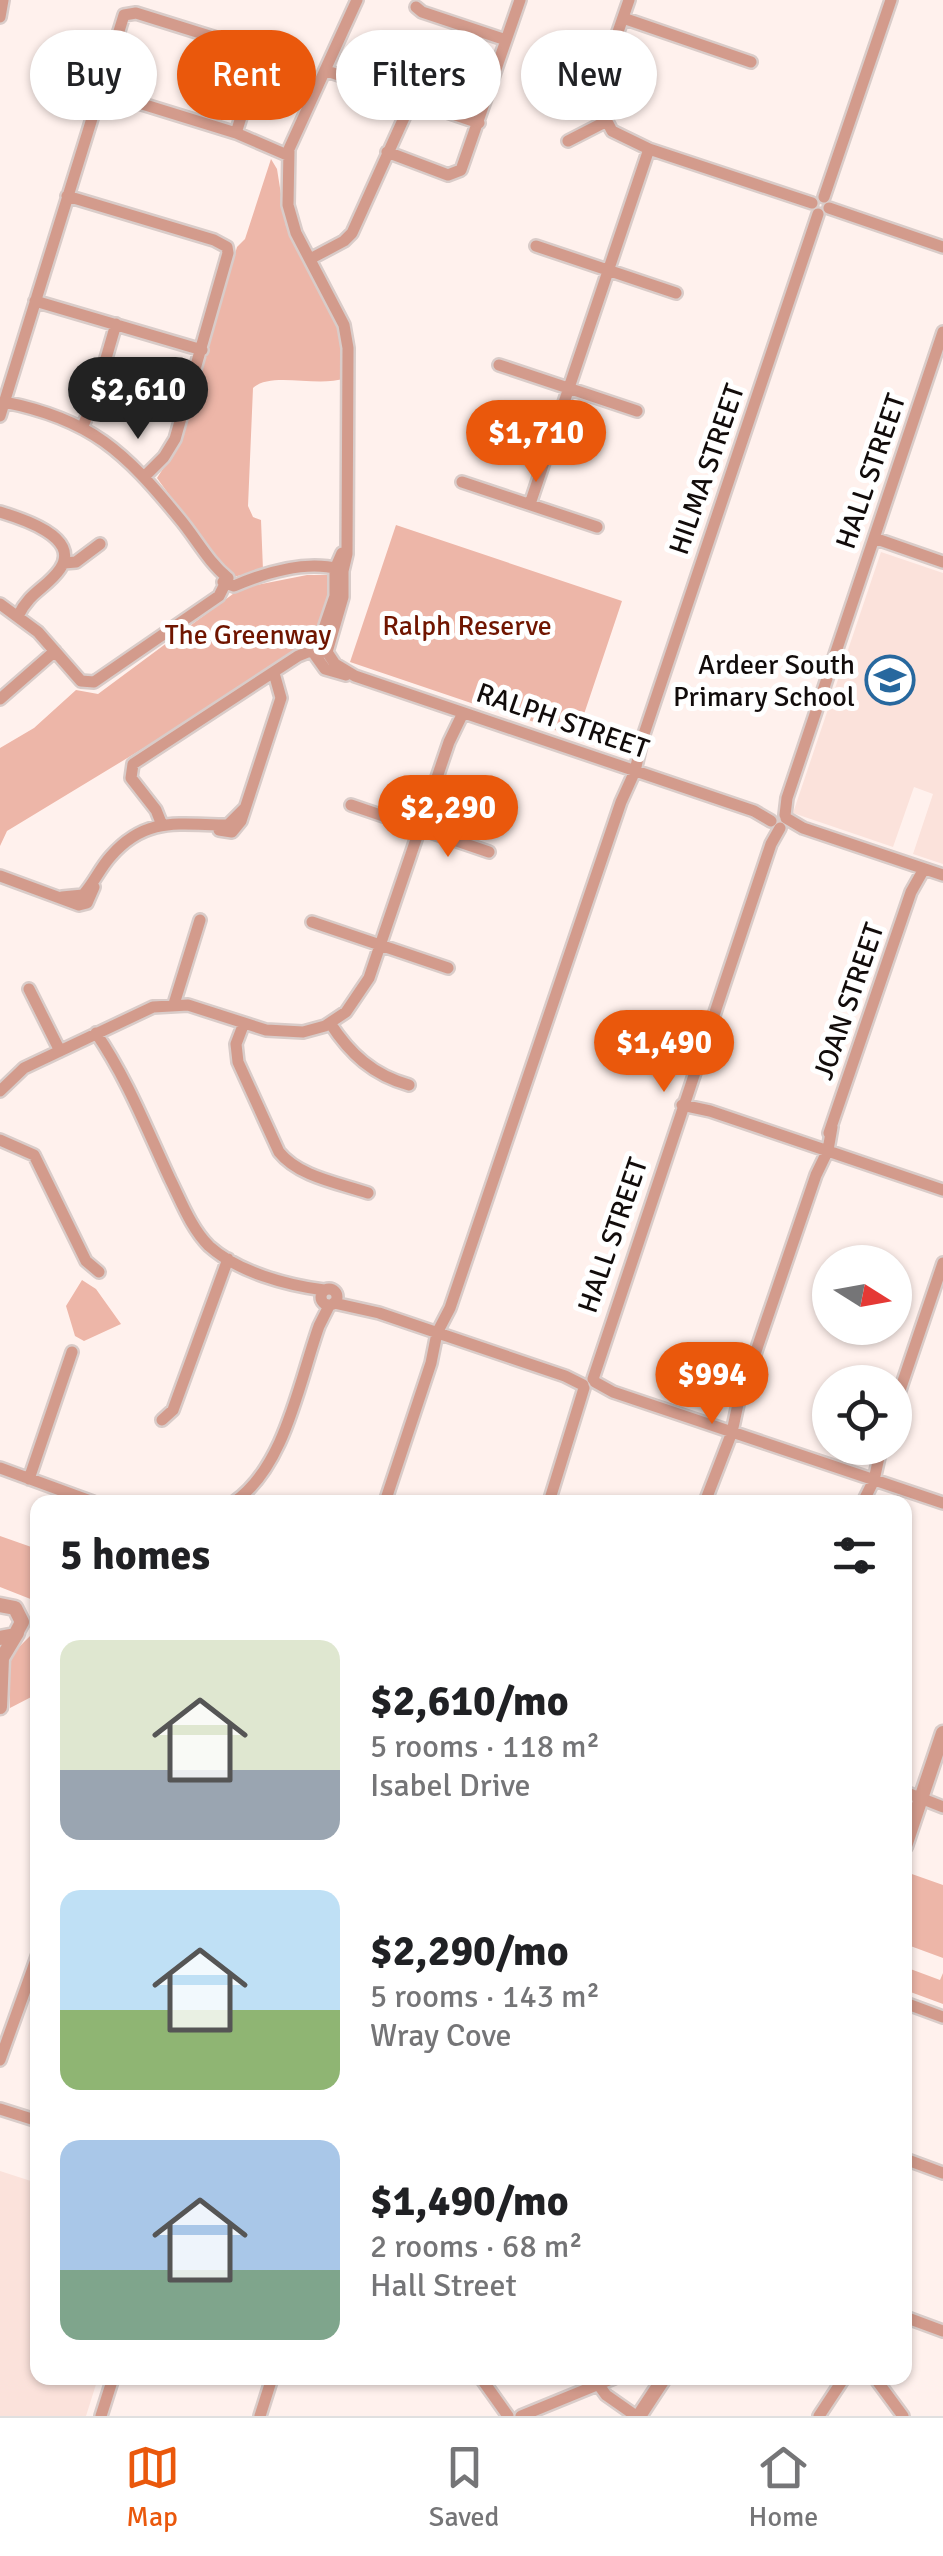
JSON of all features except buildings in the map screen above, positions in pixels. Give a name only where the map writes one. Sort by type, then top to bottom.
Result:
[{"type":"street","points":[[0,17],[3,0]]},
{"type":"street","points":[[337,570],[347,554],[346,337],[344,325],[296,233],[290,212],[287,156],[357,0]]},
{"type":"street","points":[[387,152],[448,175],[463,168],[520,0]]},
{"type":"street","points":[[629,0],[600,84],[599,99],[605,122],[623,139],[943,247]]},
{"type":"street","name":"HILMA STREET","points":[[386,1495],[891,0]]},
{"type":"street","points":[[416,6],[422,12],[506,40]]},
{"type":"street","points":[[120,30],[126,13],[133,12],[256,52],[258,63],[236,133]]},
{"type":"street","points":[[623,18],[751,62]]},
{"type":"street","points":[[327,71],[336,74]]},
{"type":"street","points":[[157,108],[236,133],[287,156]]},
{"type":"street","points":[[0,416],[91,120]]},
{"type":"street","points":[[310,259],[352,233],[402,120]]},
{"type":"street","points":[[472,120],[478,122]]},
{"type":"street","points":[[568,141],[605,122]]},
{"type":"street","points":[[530,504],[649,149]]},
{"type":"street","points":[[67,196],[214,240],[226,247],[227,267],[175,439],[145,476]]},
{"type":"street","points":[[536,246],[676,294]]},
{"type":"street","points":[[35,300],[202,350]]},
{"type":"street","points":[[82,426],[116,324]]},
{"type":"street","name":"HALL STREET","points":[[551,1495],[943,332]]},
{"type":"street","points":[[499,365],[637,411]]},
{"type":"street","points":[[4,402],[40,410],[82,426],[104,440],[145,476],[225,582]]},
{"type":"street","points":[[462,482],[597,528]]},
{"type":"street","points":[[0,512],[37,525],[62,546],[64,563],[27,598],[18,616]]},
{"type":"street","points":[[874,538],[943,562]]},
{"type":"street","points":[[64,563],[76,562],[100,544]]},
{"type":"street","points":[[0,604],[55,651],[81,681],[94,682],[206,602],[225,582],[304,569],[337,570]]},
{"type":"street","points":[[157,826],[141,790],[138,769],[150,754],[286,664],[319,654],[344,591],[337,570]]},
{"type":"street","points":[[0,698],[55,651]]},
{"type":"street","name":"RALPH STREET","points":[[319,654],[356,676],[943,876]]},
{"type":"street","points":[[0,876],[62,897],[83,894],[122,845],[157,826],[187,822],[225,832],[236,830],[281,692],[269,675]]},
{"type":"street","points":[[0,1091],[18,1072],[153,1007],[194,1006],[293,1034],[330,1023],[346,1012],[363,992],[459,711]]},
{"type":"street","points":[[351,805],[489,852]]},
{"type":"street","name":"JOAN STREET","points":[[707,1495],[920,868]]},
{"type":"street","points":[[174,1004],[200,920]]},
{"type":"street","points":[[312,922],[448,968]]},
{"type":"street","points":[[29,989],[60,1050]]},
{"type":"street","points":[[244,1023],[236,1044],[238,1062],[279,1152],[289,1164],[302,1170],[368,1193]]},
{"type":"street","points":[[330,1023],[363,1063],[408,1085]]},
{"type":"street","points":[[100,1031],[196,1230],[228,1259],[328,1300],[441,1334],[943,1503]]},
{"type":"street","points":[[684,1102],[942,1189]]},
{"type":"street","points":[[0,1140],[34,1155],[86,1262],[99,1272]]},
{"type":"street","points":[[162,1420],[173,1410],[228,1259]]},
{"type":"street","points":[[909,1365],[943,1264]]},
{"type":"street","points":[[242,1495],[272,1461],[328,1300]]},
{"type":"street","points":[[29,1479],[72,1352]]},
{"type":"street","points":[[864,1495],[875,1465]]},
{"type":"street","points":[[0,1468],[74,1495]]},
{"type":"street","points":[[0,1707],[2,1658],[22,1622],[12,1606],[1,1605]]},
{"type":"street","points":[[0,1638],[17,1634]]},
{"type":"street","points":[[943,1733],[913,1797],[943,1808]]},
{"type":"street","points":[[0,2060],[30,1976]]},
{"type":"street","points":[[912,2005],[943,2017]]},
{"type":"street","points":[[0,2109],[30,2118]]},
{"type":"street","points":[[912,2162],[943,2173]]},
{"type":"street","points":[[912,2320],[943,2332]]},
{"type":"street","points":[[101,2416],[111,2385]]},
{"type":"street","points":[[260,2416],[270,2385]]},
{"type":"street","points":[[486,2385],[508,2416]]},
{"type":"street","points":[[521,2416],[596,2385]]},
{"type":"street","points":[[599,2385],[608,2397],[641,2415],[660,2385]]},
{"type":"street","points":[[819,2416],[839,2385]]},
{"type":"street","points":[[880,2385],[902,2416]]},
{"type":"shaded area","name":"Ardeer South Primary School","points":[[881,552],[943,573],[943,864],[913,854],[933,794],[914,787],[893,847],[793,813]]},
{"type":"shaded area","points":[[0,2171],[30,2181],[30,2385],[96,2385],[86,2416],[0,2416]]},
{"type":"green space","points":[[271,159],[277,169],[286,226],[341,330],[345,378],[271,381],[253,388],[248,506],[253,517],[261,520],[263,570],[233,577],[157,478],[177,447],[237,247],[245,239]]},
{"type":"green space","name":"Ralph Reserve","points":[[396,525],[622,601],[576,738],[484,703],[477,705],[350,662]]},
{"type":"green space","name":"The Greenway","points":[[307,575],[333,575],[322,623],[312,646],[7,831],[0,846],[0,748],[34,728],[76,690],[98,694],[241,588]]},
{"type":"green space","points":[[82,1280],[96,1289],[121,1324],[84,1341],[75,1336],[66,1306]]},
{"type":"green space","points":[[0,1536],[30,1547],[30,1599],[0,1587]]},
{"type":"green space","points":[[30,1636],[30,1698],[10,1708],[10,1663],[15,1651]]},
{"type":"green space","points":[[912,1874],[943,1885],[943,1958],[912,1947]]},
{"type":"green space","points":[[912,1970],[940,1980],[943,1973],[943,2004],[912,1993]]},
{"type":"place","name":"Ardeer South Primary School","points":[[890,680]]}]
